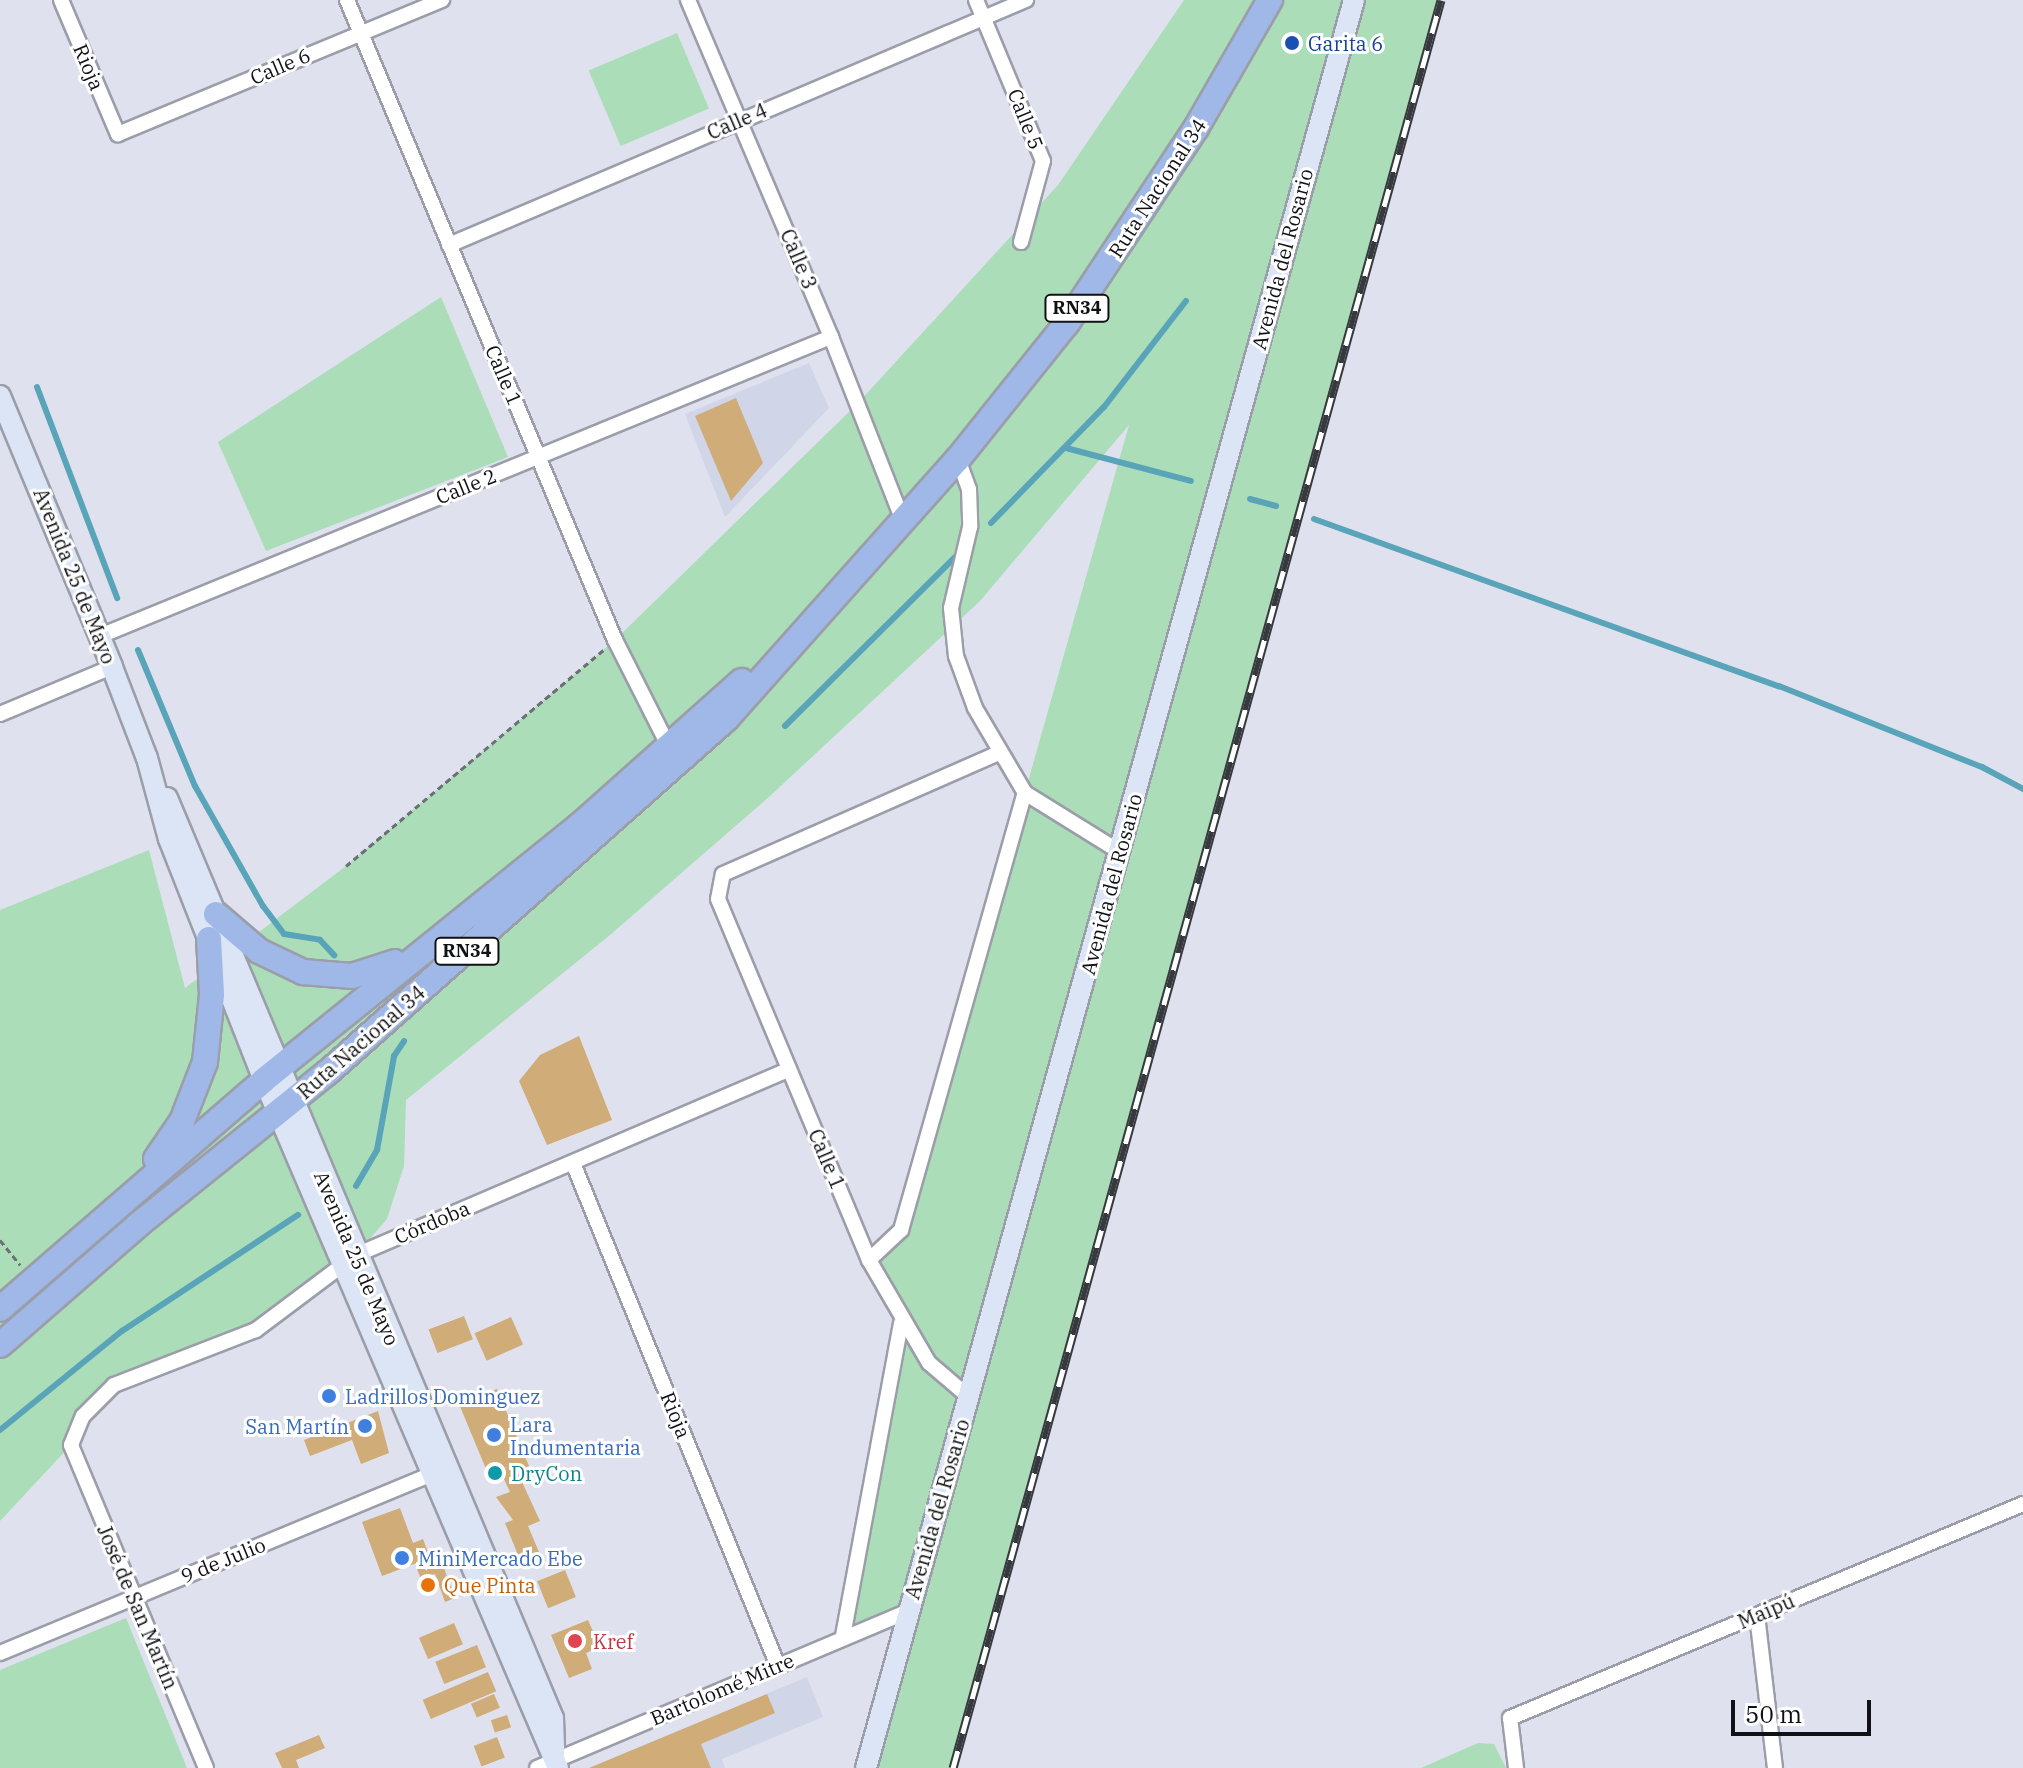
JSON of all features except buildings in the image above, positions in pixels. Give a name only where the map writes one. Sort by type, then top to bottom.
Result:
[{"type":"highway","name":"Ruta Nacional 34","points":[[0,1345],[139,1224],[284,1108],[676,768],[844,588],[958,459],[1067,323],[1134,228],[1270,0]]},
{"type":"highway","name":"Ruta Nacional 34","points":[[0,1309],[133,1190],[669,747],[844,588]]},
{"type":"highway","name":"RN34","points":[[216,914],[281,963],[303,972],[352,976],[397,961],[492,894]]},
{"type":"highway","name":"RN34","points":[[133,1190],[182,1121],[202,1075],[212,994],[209,939]]},
{"type":"main road","name":"Avenida del Rosario","points":[[866,1768],[1354,0]]},
{"type":"main road","name":"Avenida 25 de Mayo","points":[[0,396],[147,758],[184,833],[216,914],[270,1075]]},
{"type":"main road","name":"Avenida 25 de Mayo","points":[[147,758],[169,839],[209,939],[439,1471],[553,1718],[550,1766]]},
{"type":"street","name":"Rioja","points":[[61,0],[118,134]]},
{"type":"street","name":"Calle 1","points":[[347,0],[615,640],[669,747]]},
{"type":"street","name":"Calle 6","points":[[118,134],[442,0]]},
{"type":"street","name":"Calle 3","points":[[688,0],[831,337],[903,521]]},
{"type":"street","name":"Calle 5","points":[[976,0],[1043,161],[1021,242]]},
{"type":"street","name":"Calle 4","points":[[449,245],[983,15],[1026,0]]},
{"type":"street","name":"Calle 2","points":[[100,636],[831,337]]},
{"type":"street","points":[[958,459],[969,489],[970,527],[951,608],[956,656],[998,753],[1025,793],[1120,852]]},
{"type":"street","points":[[0,714],[112,667]]},
{"type":"street","name":"Calle 1","points":[[970,1398],[929,1363],[901,1323],[869,1260],[718,899],[723,874],[998,753]]},
{"type":"street","points":[[869,1260],[901,1230],[1025,793]]},
{"type":"street","name":"Córdoba","points":[[71,1445],[83,1416],[114,1385],[256,1330],[349,1259],[789,1069]]},
{"type":"street","name":"Rioja","points":[[573,1163],[778,1666]]},
{"type":"street","points":[[843,1636],[901,1323]]},
{"type":"street","name":"José de San Martín","points":[[71,1445],[206,1768]]},
{"type":"street","name":"9 de Julio","points":[[0,1653],[439,1471]]},
{"type":"street","name":"Maipú","points":[[1516,1768],[1510,1718],[2023,1504]]},
{"type":"street","name":"Bartolomé Mitre","points":[[550,1766],[843,1636],[908,1611]]},
{"type":"street","points":[[1757,1615],[1775,1768]]},
{"type":"path","points":[[346,866],[615,640]]},
{"type":"path","points":[[0,1240],[29,1281]]},
{"type":"shaded area","points":[[809,363],[829,408],[725,517],[685,414]]},
{"type":"shaded area","points":[[807,1677],[823,1717],[722,1759],[725,1768],[589,1768]]},
{"type":"green space","points":[[1184,0],[1441,0],[953,1768],[866,1768],[907,1611],[843,1636],[901,1323],[869,1260],[901,1230],[1129,425],[980,601],[770,796],[610,935],[406,1100],[404,1166],[387,1219],[356,1255],[256,1330],[149,1368],[83,1416],[71,1445],[0,1521],[0,910],[149,850],[185,988],[346,866],[615,640],[858,403],[1058,185]]},
{"type":"green space","points":[[677,33],[709,108],[621,146],[589,71]]},
{"type":"green space","points":[[441,297],[508,457],[266,551],[218,442]]},
{"type":"green space","points":[[126,1618],[187,1768],[0,1768],[0,1670]]},
{"type":"green space","points":[[1478,1743],[1494,1744],[1506,1768],[1421,1768]]},
{"type":"waterway","points":[[991,523],[1104,407],[1186,301]]},
{"type":"waterway","points":[[37,387],[117,598]]},
{"type":"waterway","points":[[1066,448],[1191,481]]},
{"type":"waterway","points":[[1250,499],[1276,506]]},
{"type":"waterway","points":[[1314,519],[1779,686],[1982,767],[2023,789]]},
{"type":"waterway","points":[[785,726],[955,557]]},
{"type":"waterway","points":[[138,650],[195,786],[263,906],[284,934],[320,940],[334,955]]},
{"type":"waterway","points":[[356,1186],[377,1150],[394,1056],[404,1041]]},
{"type":"waterway","points":[[0,1430],[122,1331],[298,1215]]},
{"type":"railway","points":[[953,1768],[1441,0]]},
{"type":"place","name":"Garita 6","points":[[1292,43]]},
{"type":"place","name":"Ladrillos Dominguez","points":[[329,1396]]},
{"type":"place","name":"San Martín","points":[[365,1426]]},
{"type":"place","name":"Lara Indumentaria","points":[[494,1435]]},
{"type":"place","name":"DryCon","points":[[495,1473]]},
{"type":"place","name":"MiniMercado Ebe","points":[[402,1558]]},
{"type":"place","name":"Que Pinta","points":[[428,1585]]},
{"type":"place","name":"Kref","points":[[575,1641]]}]
